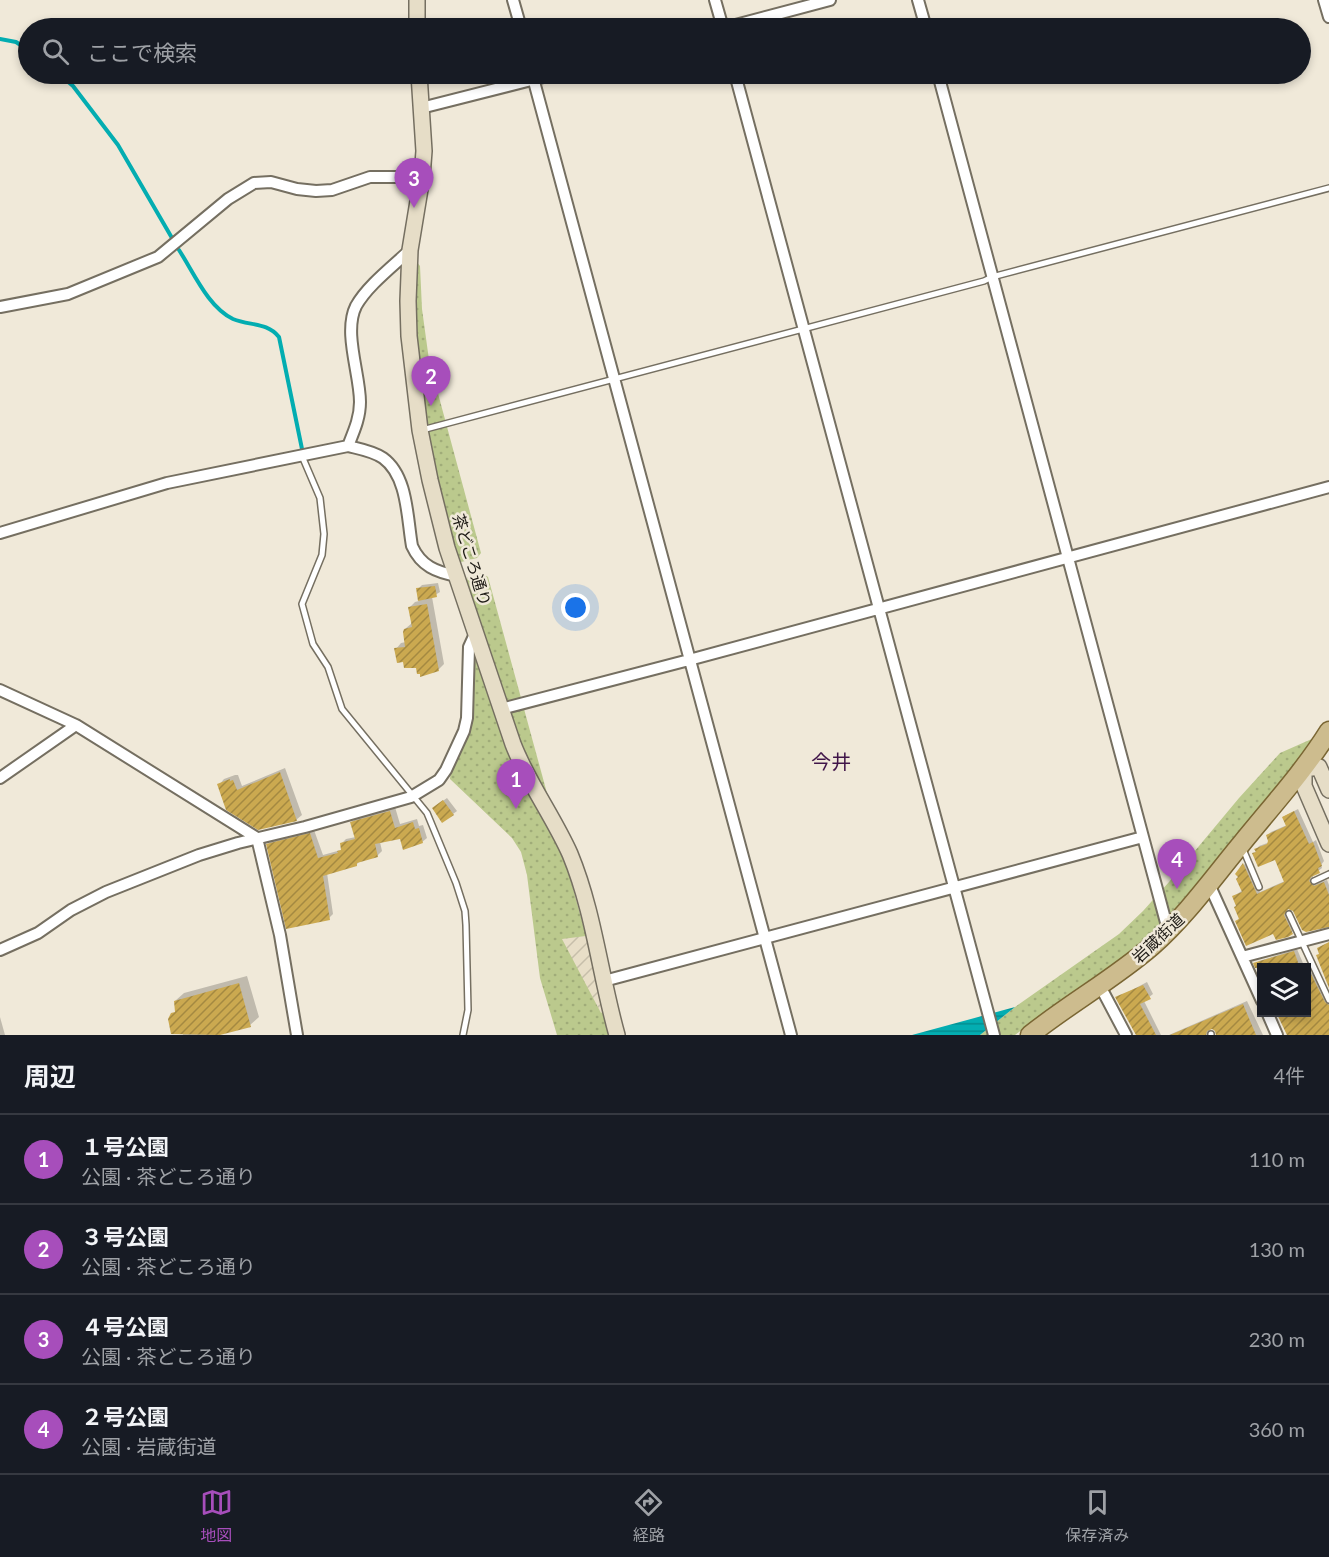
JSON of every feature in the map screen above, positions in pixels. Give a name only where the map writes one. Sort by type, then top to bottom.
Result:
[{"type":"main road","name":"岩蔵街道","points":[[1030,1035],[1139,957],[1168,930],[1304,769],[1329,731]]},
{"type":"street","points":[[417,0],[417,18]]},
{"type":"street","points":[[513,0],[518,18]]},
{"type":"street","points":[[715,0],[720,18]]},
{"type":"street","points":[[761,18],[830,0]]},
{"type":"street","points":[[918,0],[923,18]]},
{"type":"street","points":[[1324,0],[1329,17]]},
{"type":"street","name":"茶どころ通り","points":[[420,84],[424,151],[410,250],[409,336],[420,430],[440,522],[501,709],[520,762],[570,854],[586,904],[617,1035]]},
{"type":"street","points":[[421,108],[505,84]]},
{"type":"street","points":[[535,84],[791,1035]]},
{"type":"street","points":[[738,84],[994,1035]]},
{"type":"street","points":[[941,84],[1168,930]]},
{"type":"street","points":[[0,307],[68,294],[158,257],[228,198],[254,183],[271,183],[316,191],[332,190],[369,177],[422,177]]},
{"type":"street","points":[[348,446],[358,420],[360,400],[352,336],[353,314],[364,295],[410,250]]},
{"type":"street","points":[[0,533],[167,483],[348,446],[373,452],[393,468],[401,484],[412,546],[416,554],[437,572],[457,576]]},
{"type":"street","points":[[501,709],[1329,487]]},
{"type":"street","points":[[0,950],[28,938],[71,910],[106,892],[199,855],[414,795],[439,780],[464,731],[467,718],[469,647],[475,634]]},
{"type":"street","points":[[0,690],[76,725],[257,838],[280,935],[297,1035]]},
{"type":"street","points":[[0,778],[76,725]]},
{"type":"street","points":[[1329,790],[1319,767],[1304,769],[1304,786],[1329,844]]},
{"type":"street","points":[[604,981],[1143,837]]},
{"type":"street","points":[[1209,884],[1257,990]]},
{"type":"street","points":[[1242,957],[1329,934]]},
{"type":"street","points":[[1099,984],[1126,1035]]},
{"type":"street","points":[[1268,1017],[1277,1035]]},
{"type":"lane","points":[[420,430],[615,380],[1329,188]]},
{"type":"lane","points":[[302,456],[320,498],[324,534],[322,555],[302,604],[313,644],[328,667],[342,709],[414,795],[431,822],[465,910],[469,991],[463,1035]]},
{"type":"lane","points":[[1241,844],[1258,887]]},
{"type":"lane","points":[[1314,881],[1329,874]]},
{"type":"lane","points":[[1289,914],[1329,1000]]},
{"type":"shaded area","points":[[586,936],[605,1010],[601,1014],[561,938]]},
{"type":"green space","points":[[416,261],[420,266],[422,309],[429,360],[481,553],[477,558],[461,562],[454,557],[429,464],[412,346]]},
{"type":"green space","points":[[482,573],[488,577],[586,936],[562,939],[601,1013],[605,1010],[612,1035],[557,1035],[540,978],[527,875],[521,852],[512,838],[450,779],[473,715],[475,622],[463,583],[468,577]]},
{"type":"green space","points":[[1314,738],[1287,775],[1175,909],[1148,937],[1015,1035],[980,1035],[1015,1007],[1119,934],[1169,882],[1280,753]]},
{"type":"water","points":[[1015,1007],[980,1035],[912,1035]]},
{"type":"building","points":[[435,586],[437,597],[418,601],[416,588]]},
{"type":"building","points":[[427,604],[439,671],[420,677],[416,668],[404,668],[403,662],[397,663],[394,648],[405,647],[404,629],[412,627],[408,607]]},
{"type":"building","points":[[280,772],[297,821],[258,830],[226,810],[217,784],[230,779],[230,781],[233,780],[237,790]]},
{"type":"building","points":[[443,800],[454,815],[442,823],[432,808]]},
{"type":"building","points":[[390,811],[395,828],[413,822],[415,829],[419,828],[423,843],[403,850],[400,839],[375,844],[378,857],[323,876],[330,920],[286,929],[266,844],[310,833],[318,858],[338,853],[337,851],[341,850],[340,843],[355,839],[350,822]]},
{"type":"building","points":[[1294,811],[1309,844],[1313,842],[1322,866],[1318,868],[1320,873],[1311,877],[1309,881],[1314,886],[1324,882],[1329,895],[1329,927],[1306,932],[1302,930],[1293,911],[1288,909],[1284,915],[1293,934],[1276,940],[1273,934],[1246,946],[1235,921],[1239,919],[1232,896],[1242,892],[1235,874],[1243,863],[1257,894],[1284,882],[1275,860],[1258,867],[1252,853],[1256,852],[1254,849],[1267,844],[1266,835],[1286,826],[1282,817]]},
{"type":"building","points":[[1329,942],[1329,988],[1316,955],[1319,954],[1317,948]]},
{"type":"building","points":[[1294,951],[1298,963],[1257,963],[1257,968],[1255,968],[1253,963]]},
{"type":"building","points":[[1311,974],[1325,1002],[1329,1005],[1329,1035],[1287,1035],[1278,1017],[1311,1017]]},
{"type":"building","points":[[239,983],[251,1027],[220,1035],[171,1034],[168,1019],[171,1013],[175,1012],[174,1001]]},
{"type":"building","points":[[1143,985],[1151,999],[1140,1004],[1156,1035],[1136,1035],[1115,997]]},
{"type":"building","points":[[1243,1004],[1256,1035],[1216,1035],[1212,1029],[1207,1031],[1206,1035],[1170,1035]]},
{"type":"waterway","points":[[0,39],[18,43]]},
{"type":"waterway","points":[[71,84],[118,145],[172,238]]},
{"type":"waterway","points":[[179,250],[202,289],[224,314],[233,319],[269,329],[279,337],[302,449]]},
{"type":"place","name":"４号公園","points":[[414,208]]},
{"type":"place","name":"３号公園","points":[[431,406]]},
{"type":"place","name":"１号公園","points":[[516,809]]},
{"type":"place","name":"２号公園","points":[[1177,889]]},
{"type":"district","name":"今井","points":[[831,762]]}]
